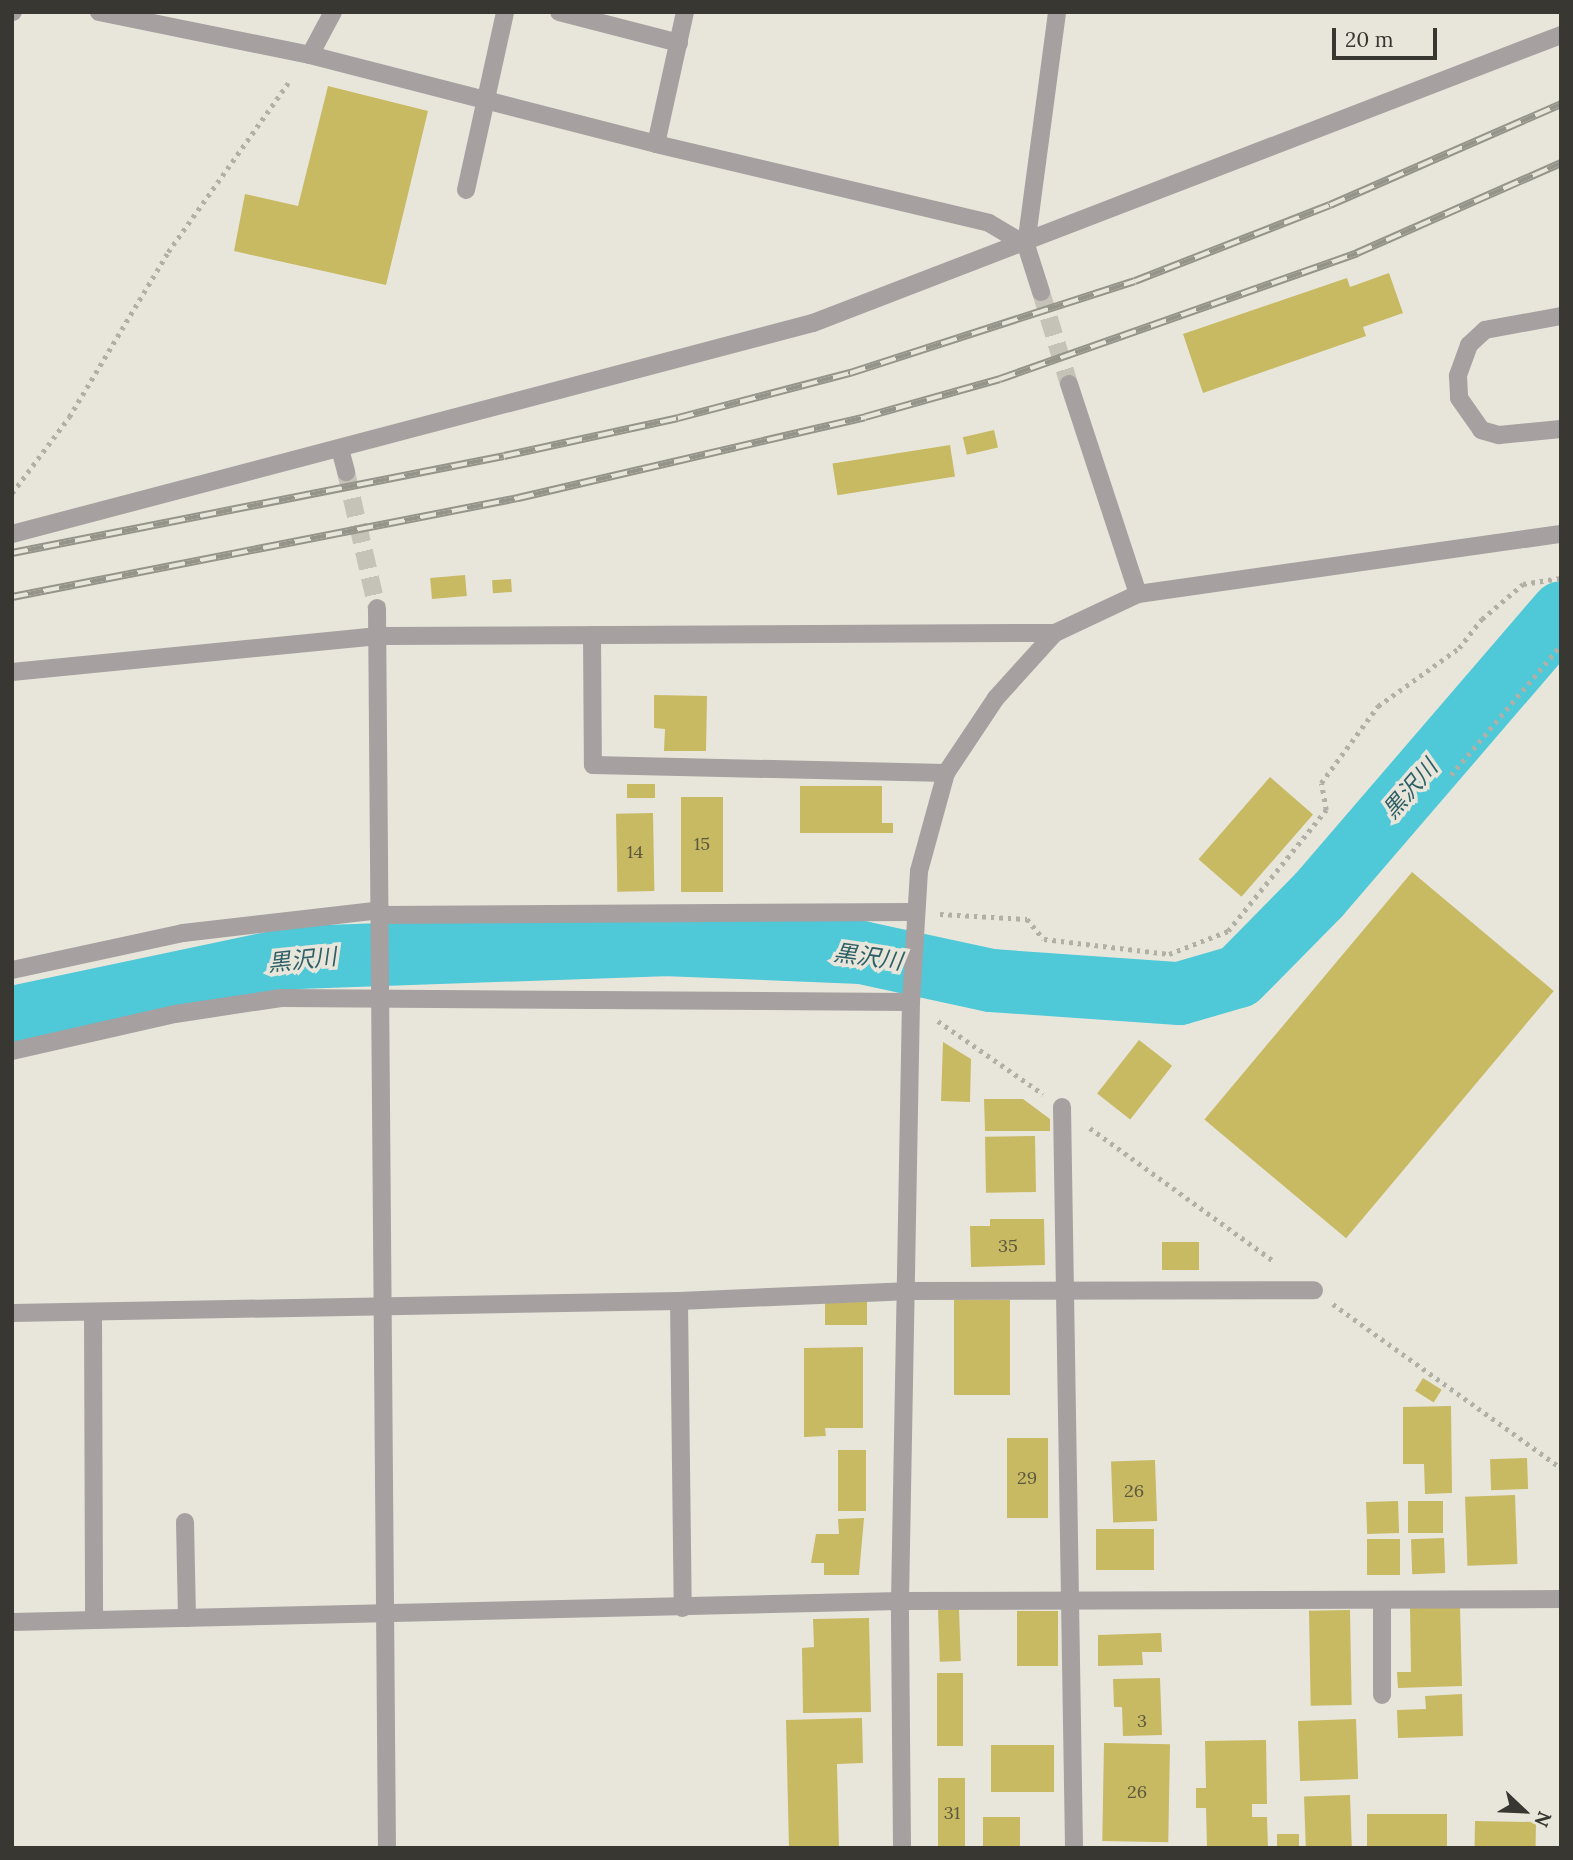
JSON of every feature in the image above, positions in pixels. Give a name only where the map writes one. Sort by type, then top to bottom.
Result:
[{"type":"street","points":[[99,12],[310,55],[485,102],[989,223],[1026,245]]},
{"type":"street","points":[[310,55],[333,12]]},
{"type":"street","points":[[466,190],[505,12]]},
{"type":"street","points":[[559,12],[679,43]]},
{"type":"street","points":[[656,144],[685,12]]},
{"type":"street","points":[[1041,292],[1026,245],[1057,12]]},
{"type":"street","points":[[12,534],[813,323],[1026,245],[1561,35]]},
{"type":"street","points":[[1561,316],[1496,327],[1476,336],[1462,357],[1458,387],[1468,416],[1489,433],[1561,429]]},
{"type":"street","points":[[1069,384],[1138,594]]},
{"type":"street","points":[[340,449],[346,472]]},
{"type":"street","points":[[902,1848],[900,1601],[911,1003],[915,912],[929,824],[946,773],[996,698],[1055,633],[1138,594],[1561,534]]},
{"type":"street","points":[[377,608],[381,636],[387,1848]]},
{"type":"street","points":[[12,672],[381,636],[1055,633]]},
{"type":"street","points":[[592,635],[593,765],[946,773]]},
{"type":"street","points":[[12,970],[183,933],[381,912],[915,912]]},
{"type":"street","points":[[12,1051],[175,1014],[281,998],[911,1003]]},
{"type":"street","points":[[1062,1107],[1074,1848]]},
{"type":"street","points":[[12,1313],[679,1301],[905,1291],[1065,1294],[1314,1290]]},
{"type":"street","points":[[679,1301],[683,1608]]},
{"type":"street","points":[[93,1312],[94,1620]]},
{"type":"street","points":[[186,1522],[187,1618]]},
{"type":"street","points":[[12,1622],[900,1601],[1070,1603],[1561,1599]]},
{"type":"street","points":[[1382,1600],[1382,1695]]},
{"type":"path","points":[[12,493],[69,416],[168,252],[310,55]]},
{"type":"path","points":[[915,912],[1027,919],[1044,939],[1169,954],[1228,931],[1326,810],[1321,783],[1378,706],[1459,648],[1482,619],[1523,584],[1561,578]]},
{"type":"path","points":[[1451,775],[1561,645]]},
{"type":"path","points":[[911,1003],[1062,1107],[1561,1468]]},
{"type":"building","points":[[328,86],[428,111],[386,285],[234,251],[245,194],[298,206]]},
{"type":"building","points":[[1389,273],[1403,313],[1363,327],[1366,336],[1203,393],[1183,334],[1347,278],[1350,287]]},
{"type":"building","points":[[994,430],[998,448],[967,455],[963,437]]},
{"type":"building","points":[[950,445],[955,477],[837,495],[832,464]]},
{"type":"building","points":[[465,575],[467,596],[432,599],[430,578]]},
{"type":"building","points":[[511,579],[512,592],[493,593],[492,580]]},
{"type":"building","points":[[654,695],[707,696],[706,751],[664,751],[665,729],[654,728]]},
{"type":"building","points":[[1270,777],[1313,814],[1242,897],[1198,859]]},
{"type":"building","points":[[627,784],[655,784],[655,798],[627,798]]},
{"type":"building","points":[[800,786],[882,786],[882,823],[893,823],[893,833],[800,833]]},
{"type":"building","points":[[681,797],[723,797],[723,892],[681,892]]},
{"type":"building","points":[[653,813],[654,891],[617,892],[616,814]]},
{"type":"building","points":[[1412,872],[1554,991],[1346,1238],[1204,1119]]},
{"type":"building","points":[[1139,1040],[1172,1066],[1130,1119],[1097,1094]]},
{"type":"building","points":[[943,1042],[971,1059],[970,1102],[941,1101]]},
{"type":"building","points":[[984,1099],[1023,1099],[1050,1119],[1050,1131],[985,1131]]},
{"type":"building","points":[[1035,1136],[1036,1192],[986,1193],[985,1137]]},
{"type":"building","points":[[990,1219],[1044,1219],[1045,1265],[971,1267],[970,1226],[990,1226]]},
{"type":"building","points":[[1162,1242],[1199,1242],[1199,1270],[1162,1270]]},
{"type":"building","points":[[825,1300],[867,1300],[867,1325],[825,1325]]},
{"type":"building","points":[[954,1300],[1010,1300],[1010,1395],[954,1395]]},
{"type":"building","points":[[863,1347],[863,1428],[825,1428],[826,1436],[804,1437],[804,1348]]},
{"type":"building","points":[[1423,1378],[1442,1390],[1434,1402],[1415,1391]]},
{"type":"building","points":[[1451,1406],[1452,1493],[1425,1494],[1424,1464],[1403,1464],[1403,1407]]},
{"type":"building","points":[[1007,1438],[1048,1438],[1048,1518],[1007,1518]]},
{"type":"building","points":[[838,1450],[866,1450],[866,1511],[838,1511]]},
{"type":"building","points":[[1527,1458],[1528,1489],[1491,1490],[1490,1459]]},
{"type":"building","points":[[1155,1460],[1157,1521],[1113,1522],[1111,1462]]},
{"type":"building","points":[[1515,1495],[1517,1564],[1467,1566],[1465,1497]]},
{"type":"building","points":[[1398,1501],[1399,1533],[1367,1534],[1366,1502]]},
{"type":"building","points":[[1408,1501],[1443,1501],[1443,1533],[1408,1533]]},
{"type":"building","points":[[864,1518],[859,1575],[824,1575],[824,1563],[811,1563],[816,1534],[839,1534],[838,1519]]},
{"type":"building","points":[[1096,1529],[1154,1529],[1154,1570],[1096,1570]]},
{"type":"building","points":[[1444,1538],[1445,1573],[1412,1574],[1411,1539]]},
{"type":"building","points":[[1367,1539],[1400,1539],[1400,1575],[1367,1575]]},
{"type":"building","points":[[1460,1606],[1462,1686],[1398,1688],[1397,1672],[1411,1672],[1410,1608]]},
{"type":"building","points":[[959,1609],[961,1661],[940,1662],[938,1610]]},
{"type":"building","points":[[1350,1610],[1352,1705],[1311,1706],[1309,1611]]},
{"type":"building","points":[[1017,1611],[1058,1611],[1058,1666],[1017,1666]]},
{"type":"building","points":[[869,1618],[871,1712],[803,1713],[802,1648],[814,1647],[813,1619]]},
{"type":"building","points":[[1161,1633],[1162,1652],[1142,1652],[1143,1665],[1098,1666],[1098,1635]]},
{"type":"building","points":[[937,1673],[963,1673],[963,1746],[937,1746]]},
{"type":"building","points":[[1160,1678],[1162,1735],[1123,1736],[1122,1707],[1114,1707],[1113,1679]]},
{"type":"building","points":[[1462,1694],[1463,1736],[1398,1738],[1397,1710],[1426,1709],[1425,1696]]},
{"type":"building","points":[[862,1718],[863,1763],[837,1764],[839,1848],[789,1848],[786,1720]]},
{"type":"building","points":[[1356,1719],[1358,1779],[1300,1781],[1298,1721]]},
{"type":"building","points":[[1266,1740],[1267,1804],[1252,1804],[1252,1817],[1267,1817],[1268,1848],[1207,1848],[1206,1808],[1196,1808],[1196,1788],[1206,1788],[1205,1741]]},
{"type":"building","points":[[1104,1743],[1170,1744],[1168,1842],[1102,1841]]},
{"type":"building","points":[[991,1745],[1054,1745],[1054,1792],[991,1792]]},
{"type":"building","points":[[938,1778],[965,1778],[965,1848],[938,1848]]},
{"type":"building","points":[[1350,1795],[1352,1848],[1306,1848],[1304,1797]]},
{"type":"building","points":[[1367,1814],[1447,1814],[1447,1848],[1367,1848]]},
{"type":"building","points":[[983,1817],[1020,1817],[1020,1848],[983,1848]]},
{"type":"building","points":[[1475,1821],[1536,1822],[1536,1848],[1475,1848]]},
{"type":"building","points":[[1277,1834],[1299,1834],[1299,1848],[1277,1848]]},
{"type":"waterway","name":"黒沢川","points":[[12,1017],[297,957],[663,944],[861,952],[991,980],[1179,993],[1238,976],[1318,895],[1561,612]]},
{"type":"tunnel","points":[[1041,292],[1069,384]]},
{"type":"tunnel","points":[[346,472],[377,608]]},
{"type":"railway","points":[[12,553],[504,456],[678,418],[850,373],[1135,281],[1330,205],[1561,104]]},
{"type":"railway","points":[[12,597],[518,498],[865,417],[1000,379],[1357,253],[1561,163]]}]
